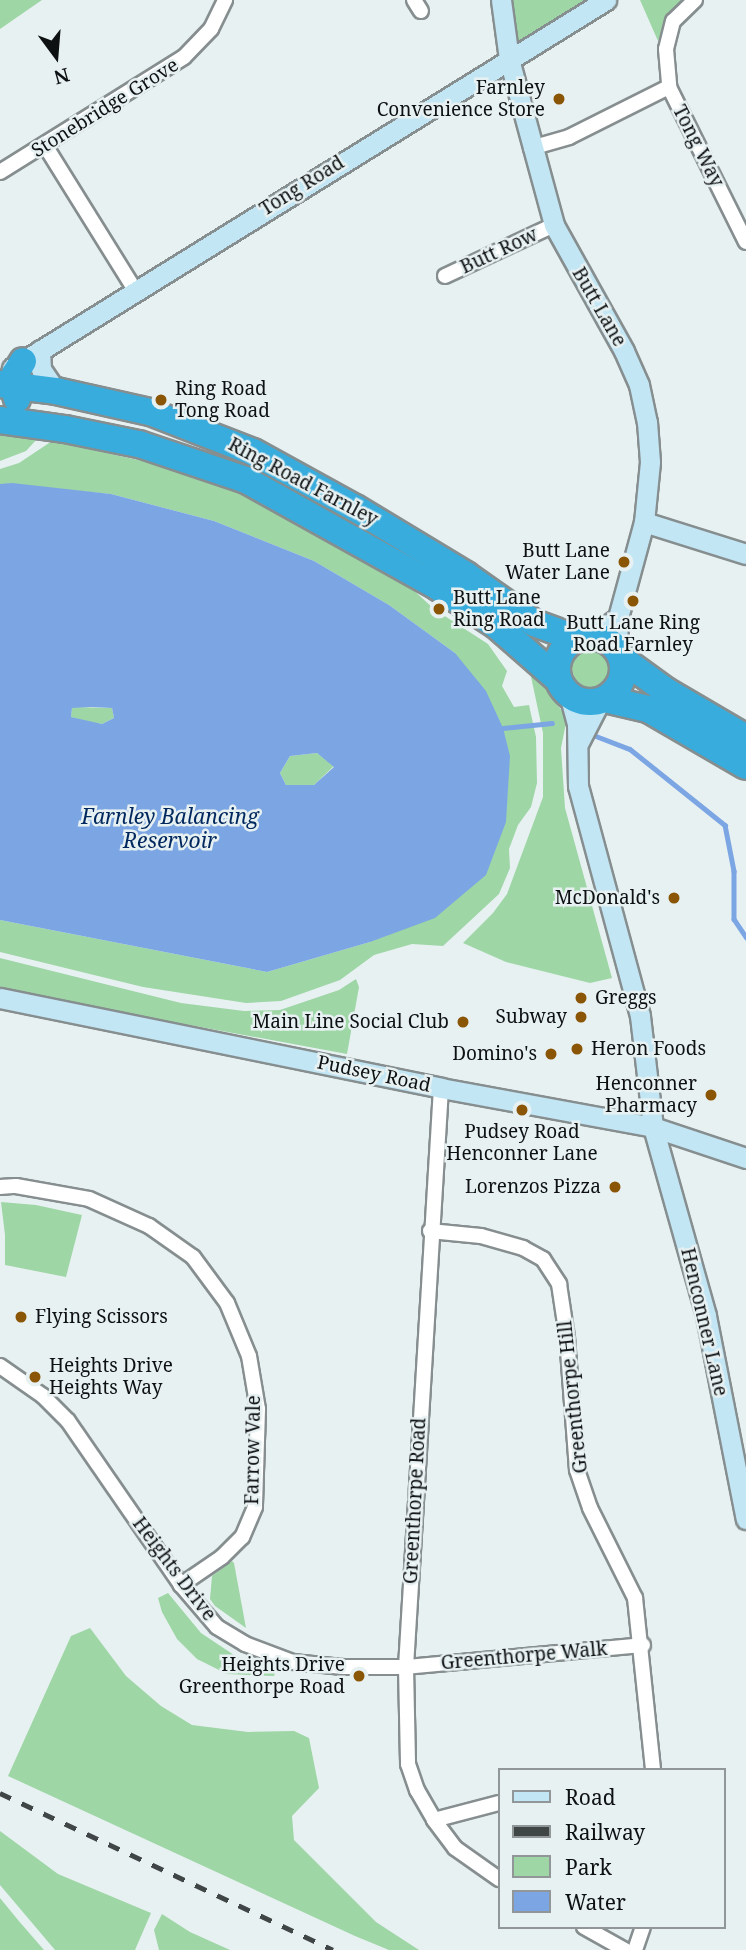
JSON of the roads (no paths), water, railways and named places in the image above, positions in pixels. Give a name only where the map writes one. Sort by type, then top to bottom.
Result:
[{"type":"highway","name":"Ring Road Farnley","points":[[15,371],[56,391],[150,412],[254,452],[466,575],[534,623],[567,635],[588,636]]},
{"type":"highway","points":[[15,371],[18,402],[36,426]]},
{"type":"highway","name":"Ring Road Farnley","points":[[0,420],[139,444],[246,480],[438,587],[496,625],[564,687]]},
{"type":"highway","points":[[746,738],[666,691],[620,654],[609,641],[588,636],[562,650],[558,661],[564,687],[589,702],[602,700],[648,709],[746,766]]},
{"type":"highway","points":[[602,700],[617,689],[622,678],[620,654]]},
{"type":"street","name":"Stonebridge Grove","points":[[0,173],[184,57],[211,29],[225,0]]},
{"type":"street","name":"Butt Lane","points":[[501,0],[509,59],[554,225],[624,351],[639,385],[647,422],[650,462],[644,522],[618,618],[620,654]]},
{"type":"street","name":"Tong Road","points":[[15,371],[135,290],[606,0]]},
{"type":"street","points":[[531,148],[569,137],[669,87],[666,49],[673,21],[695,0]]},
{"type":"street","name":"Tong Way","points":[[669,87],[746,242]]},
{"type":"street","points":[[46,146],[135,290]]},
{"type":"street","name":"Butt Row","points":[[444,276],[554,225]]},
{"type":"street","points":[[15,371],[41,369],[56,391]]},
{"type":"street","points":[[644,522],[746,554]]},
{"type":"street","points":[[588,636],[618,618]]},
{"type":"street","points":[[564,687],[577,723],[578,786],[640,1016],[653,1127]]},
{"type":"street","points":[[577,746],[602,700]]},
{"type":"street","name":"Pudsey Road","points":[[0,998],[441,1088],[653,1127],[746,1158]]},
{"type":"street","name":"Greenthorpe Road","points":[[441,1088],[430,1231],[406,1667],[408,1764],[417,1790],[434,1820],[455,1848],[498,1878]]},
{"type":"street","name":"Henconner Lane","points":[[653,1127],[706,1316],[746,1520]]},
{"type":"street","name":"Farrow Vale","points":[[0,1187],[16,1186],[89,1199],[149,1226],[193,1257],[227,1303],[249,1356],[258,1409],[256,1507],[242,1537],[222,1557],[181,1586]]},
{"type":"street","name":"Greenthorpe Hill","points":[[430,1231],[481,1236],[523,1248],[543,1258],[559,1284],[567,1337],[577,1470],[590,1508],[635,1598],[643,1645],[653,1768]]},
{"type":"street","name":"Heights Drive","points":[[0,1366],[43,1396],[68,1421],[181,1586],[217,1627],[245,1644],[293,1662],[343,1667],[406,1667]]},
{"type":"street","name":"Greenthorpe Walk","points":[[406,1667],[643,1645]]},
{"type":"street","points":[[434,1820],[498,1803]]},
{"type":"street","points":[[588,1929],[625,1950]]},
{"type":"street","points":[[635,1950],[642,1929]]},
{"type":"water","name":"Farnley Balancing Reservoir","points":[[0,484],[111,494],[214,521],[314,561],[389,605],[455,653],[486,691],[503,728],[510,756],[506,822],[486,875],[435,918],[370,942],[267,972],[0,920]],"holes":[[[72,708],[112,708],[114,718],[102,724],[71,717]],[[317,753],[334,767],[314,785],[286,785],[280,773],[290,756]]]},
{"type":"waterway","points":[[503,728],[552,723]]},
{"type":"waterway","points":[[596,736],[630,749],[725,825],[734,871],[734,919],[746,937]]},
{"type":"railway","points":[[0,1793],[333,1950]]},
{"type":"place","name":"Farnley Convenience Store","points":[[559,99]]},
{"type":"place","name":"Ring Road Tong Road","points":[[161,400]]},
{"type":"place","name":"Butt Lane Water Lane","points":[[624,562]]},
{"type":"place","name":"Butt Lane Ring Road Farnley","points":[[633,601]]},
{"type":"place","name":"Butt Lane Ring Road","points":[[439,609]]},
{"type":"place","name":"McDonald's","points":[[674,898]]},
{"type":"place","name":"Greggs","points":[[581,998]]},
{"type":"place","name":"Subway","points":[[581,1017]]},
{"type":"place","name":"Main Line Social Club","points":[[463,1022]]},
{"type":"place","name":"Heron Foods","points":[[577,1049]]},
{"type":"place","name":"Domino's","points":[[551,1054]]},
{"type":"place","name":"Henconner Pharmacy","points":[[711,1095]]},
{"type":"place","name":"Pudsey Road Henconner Lane","points":[[522,1110]]},
{"type":"place","name":"Lorenzos Pizza","points":[[615,1187]]},
{"type":"place","name":"Flying Scissors","points":[[21,1317]]},
{"type":"place","name":"Heights Drive Heights Way","points":[[35,1377]]},
{"type":"place","name":"Heights Drive Greenthorpe Road","points":[[359,1676]]}]
